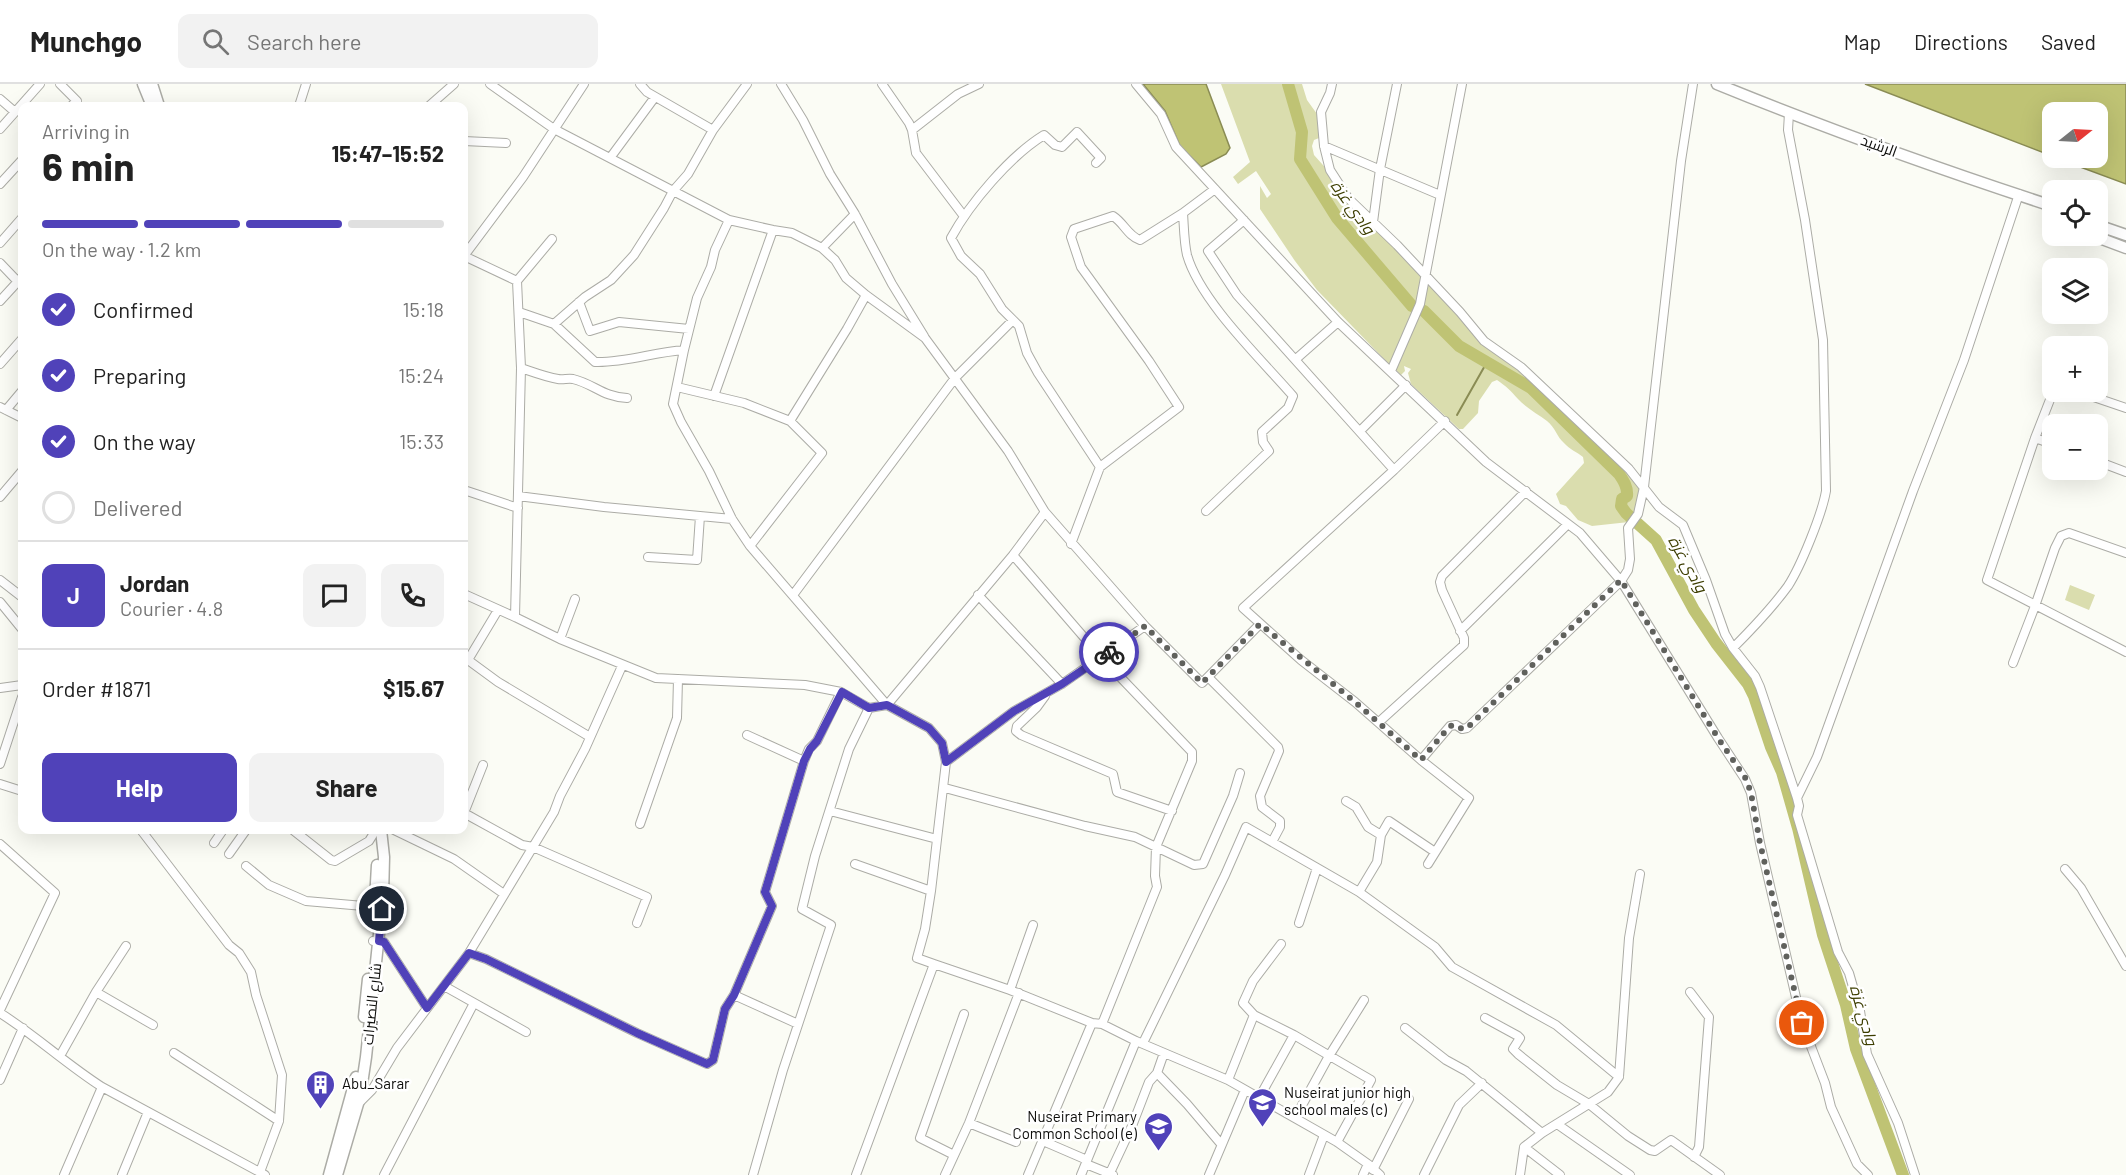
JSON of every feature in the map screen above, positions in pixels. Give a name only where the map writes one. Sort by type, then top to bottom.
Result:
[{"type":"main road","points":[[143,84],[150,102]]},
{"type":"main road","points":[[152,84],[158,102]]},
{"type":"main road","name":"الرشيد","points":[[1717,84],[1958,175],[2042,203]]},
{"type":"main road","points":[[2108,229],[2126,235]]},
{"type":"main road","points":[[2108,241],[2126,248]]},
{"type":"main road","points":[[337,1175],[353,1107],[376,941],[377,834]]},
{"type":"main road","name":"شارع النصيرات","points":[[376,941],[384,880],[377,834]]},
{"type":"main road","points":[[329,1175],[353,1107]]},
{"type":"street","points":[[24,102],[40,84]]},
{"type":"street","points":[[60,84],[75,102]]},
{"type":"street","points":[[299,102],[306,84]]},
{"type":"street","points":[[434,102],[454,84]]},
{"type":"street","points":[[490,84],[555,129],[729,220],[792,233],[822,248],[835,260],[846,278],[925,338]]},
{"type":"street","points":[[468,251],[523,177],[584,84]]},
{"type":"street","points":[[640,84],[654,97],[713,130]]},
{"type":"street","points":[[554,324],[579,302],[611,280],[634,255],[673,191],[688,174],[713,130],[747,84]]},
{"type":"street","points":[[781,84],[892,284],[925,338],[1008,451],[1045,512],[1071,544],[1145,626],[1202,683],[1260,624]]},
{"type":"street","points":[[882,84],[909,123],[916,153],[963,215]]},
{"type":"street","points":[[912,130],[958,94],[979,84]]},
{"type":"street","points":[[1136,84],[1161,114],[1176,147],[1338,322],[1486,462],[1580,533],[1621,580],[1718,738],[1746,779],[1802,1023],[1826,1083],[1831,1107],[1857,1164],[1868,1175]]},
{"type":"street","points":[[1332,84],[1321,112],[1324,146],[1330,170],[1348,198],[1425,275],[1484,341],[1521,366],[1629,469],[1659,507],[1683,525],[1706,580],[1719,621],[1732,648],[1758,682],[1797,798],[1799,806],[1797,815],[1838,952],[1849,973],[1860,1011],[1867,1054],[1898,1123],[1915,1175]]},
{"type":"street","points":[[1373,222],[1380,169],[1397,84]]},
{"type":"street","points":[[1391,371],[1420,304],[1462,84]]},
{"type":"street","points":[[1421,760],[1450,726],[1467,728],[1621,580],[1628,570],[1630,559],[1628,528],[1638,514],[1644,487],[1693,84]]},
{"type":"street","points":[[610,158],[654,97]]},
{"type":"street","points":[[0,99],[15,112]]},
{"type":"street","points":[[0,129],[18,109]]},
{"type":"street","points":[[1732,648],[1749,632],[1788,585],[1820,514],[1826,491],[1823,340],[1805,220],[1788,130],[1789,113]]},
{"type":"street","points":[[1096,163],[1101,158],[1077,132],[1062,147],[1055,145],[1044,135],[1028,144],[1014,158],[963,215],[951,238],[961,256],[980,274],[1002,309],[1019,326],[1038,373],[1100,467]]},
{"type":"street","points":[[468,141],[506,143]]},
{"type":"street","points":[[1324,146],[1440,195]]},
{"type":"street","points":[[0,184],[18,164]]},
{"type":"street","points":[[1071,544],[1100,467],[1179,407],[1082,267],[1071,237],[1074,229],[1113,216],[1133,238],[1140,240],[1183,213],[1215,189]]},
{"type":"street","points":[[1797,798],[1817,757],[1913,491],[1964,360],[2019,194]]},
{"type":"street","points":[[1183,213],[1187,254],[1199,282],[1218,309],[1293,396],[1288,408],[1262,432],[1263,442],[1269,451],[1206,511]]},
{"type":"street","points":[[822,248],[855,214]]},
{"type":"street","points":[[729,220],[697,298],[673,404],[732,519],[750,546],[887,705],[929,728],[942,743],[946,762],[945,788],[925,929],[917,958],[1019,993],[1092,1023],[1102,1024],[1228,1080],[1337,1142],[1374,1170]]},
{"type":"street","points":[[1244,220],[1208,251],[1237,295],[1394,470]]},
{"type":"street","points":[[0,243],[18,223]]},
{"type":"street","points":[[714,396],[773,230]]},
{"type":"street","points":[[515,617],[521,368],[518,282],[552,239]]},
{"type":"street","points":[[468,258],[518,282]]},
{"type":"street","points":[[0,264],[18,279]]},
{"type":"street","points":[[0,301],[18,285]]},
{"type":"street","points":[[790,421],[866,295]]},
{"type":"street","points":[[579,302],[590,331],[619,322],[689,329]]},
{"type":"street","points":[[519,312],[554,324],[595,362],[684,350]]},
{"type":"street","points":[[793,596],[956,378],[1012,320]]},
{"type":"street","points":[[1296,359],[1338,322]]},
{"type":"street","points":[[0,364],[18,344]]},
{"type":"street","points":[[521,368],[561,380],[573,379],[603,394],[616,398],[627,398]]},
{"type":"street","points":[[1360,431],[1406,385]]},
{"type":"street","points":[[677,387],[744,404],[790,421],[822,453],[750,546]]},
{"type":"street","points":[[18,395],[3,409],[18,416]]},
{"type":"street","points":[[2049,402],[1987,580],[2126,652]]},
{"type":"street","points":[[2108,402],[2126,408]]},
{"type":"street","points":[[1428,864],[1469,798],[1421,760],[1243,608],[1445,421]]},
{"type":"street","points":[[2035,438],[2042,440]]},
{"type":"street","points":[[2108,465],[2126,472]]},
{"type":"street","points":[[0,497],[18,476]]},
{"type":"street","points":[[1379,722],[1461,648],[1464,639],[1442,590],[1440,582],[1442,576],[1526,490]]},
{"type":"street","points":[[468,491],[518,508]]},
{"type":"street","points":[[518,496],[732,519]]},
{"type":"street","points":[[468,596],[560,639],[656,678],[805,685],[842,692],[869,708],[887,705],[1013,555],[1045,512]]},
{"type":"street","points":[[648,557],[697,560],[700,516]]},
{"type":"street","points":[[1460,631],[1568,524]]},
{"type":"street","points":[[2013,663],[2055,548],[2064,534],[2069,532],[2126,553]]},
{"type":"street","points":[[1013,555],[1101,657],[1192,752],[1192,761],[1156,847],[1157,887],[1102,1024]]},
{"type":"street","points":[[0,580],[18,594]]},
{"type":"street","points":[[978,595],[1062,684]]},
{"type":"street","points":[[560,639],[575,599]]},
{"type":"street","points":[[0,602],[18,624]]},
{"type":"street","points":[[498,610],[468,660],[498,682],[590,737]]},
{"type":"street","points":[[946,762],[1014,711],[1062,684],[1145,626]]},
{"type":"street","points":[[353,1107],[372,1090],[397,1048],[469,953],[554,812],[622,666]]},
{"type":"street","points":[[1208,677],[1278,747],[1279,751],[1260,796],[1263,807],[1280,821],[1280,827],[1272,842]]},
{"type":"street","points":[[640,824],[677,718],[678,679]]},
{"type":"street","points":[[0,688],[18,686]]},
{"type":"street","points":[[469,953],[707,1064],[713,1060],[725,1009],[734,995],[772,906],[765,892],[804,761],[842,692]]},
{"type":"street","points":[[1049,692],[1017,726],[1016,731],[1113,774],[1117,792],[1172,811]]},
{"type":"street","points":[[753,1175],[798,1024],[831,925],[802,909],[815,856],[849,749],[869,708]]},
{"type":"street","points":[[0,764],[18,709]]},
{"type":"street","points":[[747,735],[804,761]]},
{"type":"street","points":[[468,803],[483,765]]},
{"type":"street","points":[[945,788],[1084,826],[1135,837],[1194,865],[1203,864],[1233,796],[1240,773]]},
{"type":"street","points":[[0,784],[18,790]]},
{"type":"street","points":[[1346,801],[1356,807],[1368,827],[1381,835]]},
{"type":"street","points":[[830,811],[937,839]]},
{"type":"street","points":[[468,815],[522,845],[533,847],[646,897],[637,923]]},
{"type":"street","points":[[1359,892],[1377,862],[1381,835],[1389,821],[1435,852]]},
{"type":"street","points":[[1082,1175],[1139,1042],[1225,875],[1246,827],[1359,892],[1435,947],[1452,967],[1556,1025],[1619,1077]]},
{"type":"street","points":[[0,844],[55,893],[0,1011],[76,1070],[102,1087],[263,1174],[279,1121],[282,1075],[256,995],[251,972],[239,953],[229,945],[144,834]]},
{"type":"street","points":[[214,843],[220,834]]},
{"type":"street","points":[[229,854],[243,834]]},
{"type":"street","points":[[298,834],[335,861],[369,841],[375,834]]},
{"type":"street","points":[[402,834],[454,859],[504,894]]},
{"type":"street","points":[[855,864],[931,891]]},
{"type":"street","points":[[246,866],[269,885],[306,901],[375,907]]},
{"type":"street","points":[[1299,923],[1317,868]]},
{"type":"street","points":[[2065,869],[2081,888],[2126,966]]},
{"type":"street","points":[[1520,1175],[1524,1147],[1542,1132],[1608,1092],[1619,1077],[1629,938],[1640,874]]},
{"type":"street","points":[[1010,990],[1033,925]]},
{"type":"street","points":[[376,941],[384,942],[427,1008]]},
{"type":"street","points":[[1281,944],[1253,981],[1243,1003],[1254,1015],[1294,1035],[1371,1080],[1337,1142]]},
{"type":"street","points":[[60,1056],[96,992],[126,946]]},
{"type":"street","points":[[856,1175],[934,964]]},
{"type":"street","points":[[444,986],[526,1032]]},
{"type":"street","points":[[96,992],[153,1025]]},
{"type":"street","points":[[1690,992],[1709,1017],[1702,1079],[1699,1147],[1694,1157]]},
{"type":"street","points":[[945,1175],[969,1123],[1019,993]]},
{"type":"street","points":[[734,995],[798,1024]]},
{"type":"street","points":[[1295,1118],[1329,1056],[1364,1000]]},
{"type":"street","points":[[384,1175],[474,1003]]},
{"type":"street","points":[[954,1155],[920,1138],[964,1014]]},
{"type":"street","points":[[1228,1080],[1254,1015]]},
{"type":"street","points":[[1485,1018],[1518,1036],[1520,1038],[1513,1049],[1518,1054],[1557,1085],[1589,1104],[1628,1137],[1656,1151],[1671,1140],[1720,1175]]},
{"type":"street","points":[[1028,1175],[1092,1023]]},
{"type":"street","points":[[0,1080],[23,1028]]},
{"type":"street","points":[[1405,1028],[1446,1060],[1482,1083],[1542,1132]]},
{"type":"street","points":[[1259,1098],[1294,1035]]},
{"type":"street","points":[[174,1053],[279,1121]]},
{"type":"street","points":[[1042,1140],[1110,1174],[1149,1082],[1156,1073],[1164,1053]]},
{"type":"street","points":[[1156,1073],[1187,1104],[1221,1144]]},
{"type":"street","points":[[1424,1175],[1460,1105],[1482,1083]]},
{"type":"street","points":[[64,1175],[102,1087]]},
{"type":"street","points":[[1209,1175],[1245,1090]]},
{"type":"street","points":[[1363,1175],[1374,1170],[1409,1099]]},
{"type":"street","points":[[122,1175],[148,1112]]},
{"type":"street","points":[[969,1123],[1016,1142]]},
{"type":"street","points":[[1557,1124],[1630,1175]]},
{"type":"street","points":[[1309,1175],[1324,1135]]},
{"type":"street","points":[[1524,1147],[1560,1175]]},
{"type":"shaded area","points":[[1143,84],[1206,84],[1230,148],[1226,154],[1201,167],[1180,146],[1165,111]]},
{"type":"shaded area","points":[[1221,84],[1302,84],[1307,100],[1317,114],[1319,138],[1314,140],[1312,146],[1314,155],[1422,276],[1417,303],[1389,364],[1317,290],[1295,261],[1260,209],[1260,186],[1267,198],[1271,194],[1256,171],[1238,184],[1233,177],[1250,162]]},
{"type":"shaded area","points":[[1865,84],[2126,84],[2126,184],[2083,168],[2108,168],[2108,102],[2042,102],[2042,152]]},
{"type":"shaded area","points":[[1427,282],[1626,470],[1641,488],[1635,511],[1629,522],[1592,526],[1578,520],[1566,506],[1560,504],[1556,494],[1584,463],[1583,457],[1566,445],[1550,423],[1497,380],[1492,382],[1479,401],[1478,413],[1463,429],[1459,429],[1411,384],[1408,373],[1411,369],[1404,366],[1405,371],[1401,375],[1396,370],[1424,305]]},
{"type":"shaded area","points":[[2070,585],[2095,595],[2089,610],[2065,600]]},
{"type":"waterway","name":"وادي غزة","points":[[1288,84],[1302,132],[1300,159],[1337,218],[1412,306],[1424,311],[1459,346],[1531,388],[1619,474],[1627,493],[1627,496],[1622,499],[1621,506],[1656,540],[1694,610],[1748,684],[1782,772],[1798,828],[1823,935],[1846,1005],[1856,1049],[1903,1175]]},
{"type":"waterway","points":[[1457,415],[1487,362]]},
{"type":"way so far","points":[[1109,652],[1145,626],[1202,683],[1260,624],[1379,722],[1421,760],[1450,726],[1467,728],[1621,580],[1718,738],[1746,779],[1802,1023]]},
{"type":"place","name":"Abu_Sarar","points":[[321,1110]]},
{"type":"place","name":"Nuseirat junior high school males (c)","points":[[1263,1128]]},
{"type":"place","name":"Nuseirat Primary Common School (e)","points":[[1158,1152]]},
{"type":"route","points":[[382,909],[379,941],[384,942],[427,1008],[469,953],[707,1064],[713,1060],[725,1009],[734,995],[772,906],[765,892],[804,761],[842,692],[869,708],[887,705],[929,728],[942,743],[946,762],[1014,711],[1062,684],[1109,652]]}]
